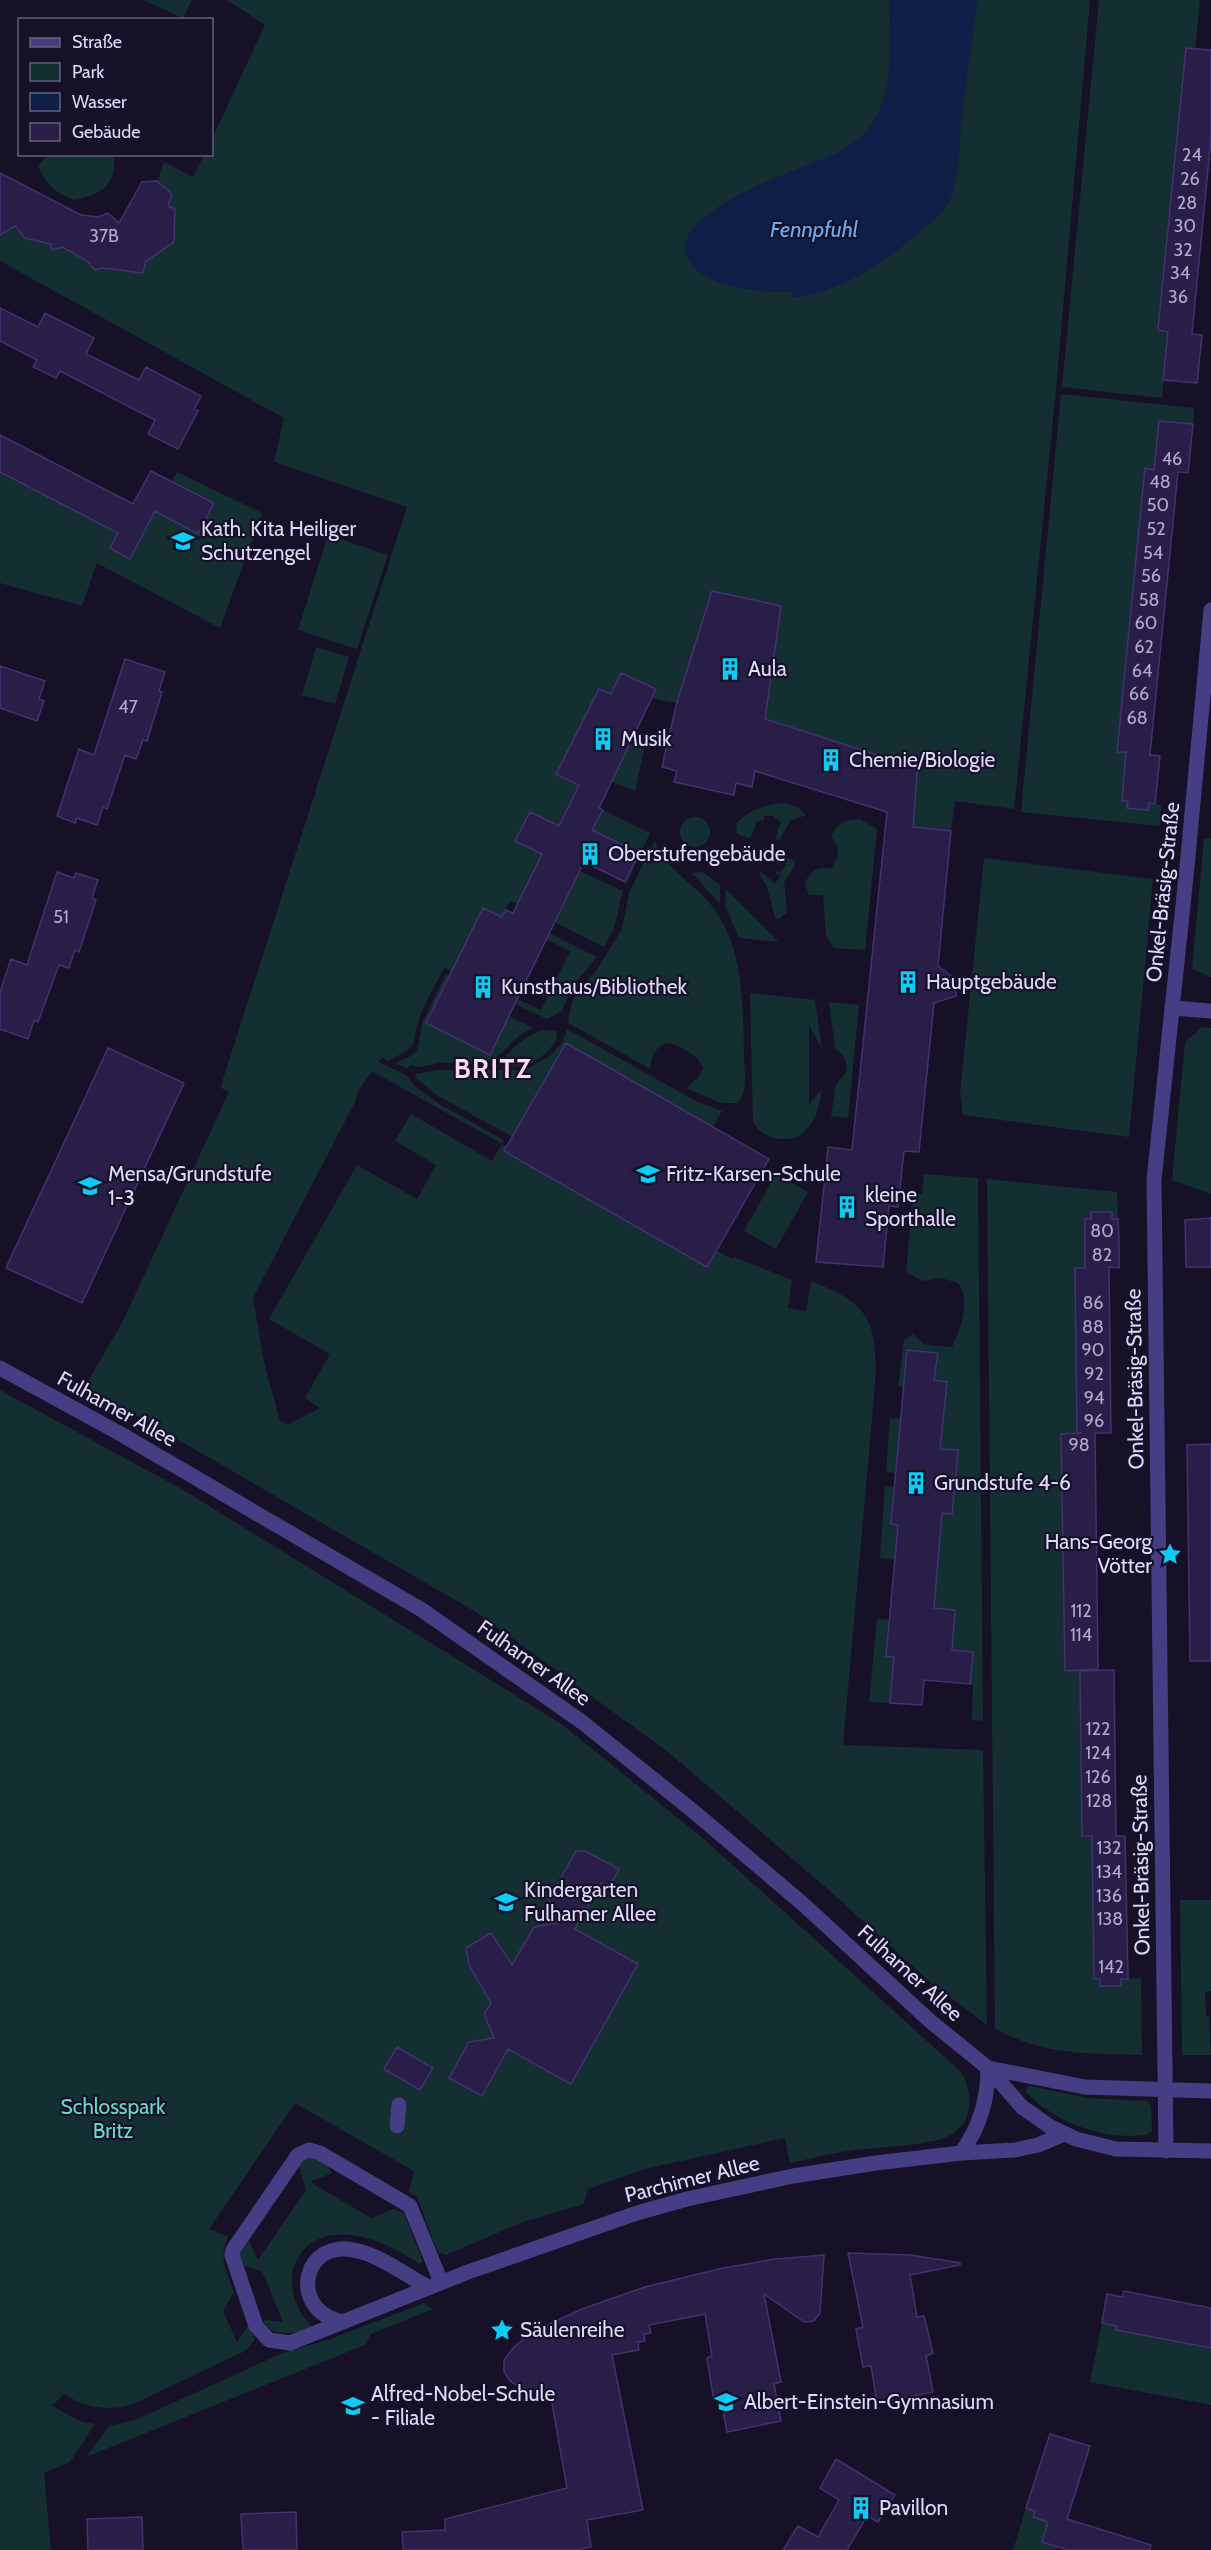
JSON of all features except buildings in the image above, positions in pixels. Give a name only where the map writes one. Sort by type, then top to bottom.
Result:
[{"type":"street","name":"Onkel-Bräsig-Straße","points":[[1166,2151],[1154,1180],[1211,610]]},
{"type":"street","points":[[1172,1008],[1211,1011]]},
{"type":"street","name":"Fulhamer Allee","points":[[0,1368],[119,1433],[422,1610],[582,1722],[795,1897],[930,2021],[988,2068]]},
{"type":"street","points":[[988,2068],[1085,2086],[1164,2091],[1211,2091]]},
{"type":"street","points":[[988,2068],[1022,2107],[1064,2134],[1097,2146],[1116,2149],[1211,2151]]},
{"type":"street","points":[[962,2153],[974,2134],[982,2113],[987,2091],[988,2068]]},
{"type":"street","points":[[397,2126],[399,2105]]},
{"type":"street","name":"Parchimer Allee","points":[[435,2285],[410,2206],[320,2153],[309,2150],[298,2155],[233,2250],[232,2260],[256,2326],[270,2340],[290,2343],[435,2285],[637,2213],[687,2199],[793,2176],[962,2153],[1015,2150],[1038,2145],[1064,2134]]},
{"type":"street","points":[[344,2322],[331,2320],[320,2313],[313,2306],[308,2291],[308,2278],[314,2264],[332,2250],[345,2248],[370,2255],[435,2285]]},
{"type":"green space","points":[[143,0],[192,0],[183,18]]},
{"type":"green space","points":[[227,0],[1090,0],[1056,389],[1014,809],[955,801],[951,831],[912,827],[918,762],[893,760],[765,719],[781,606],[712,591],[677,703],[645,697],[648,686],[621,673],[611,694],[599,689],[556,774],[585,788],[574,796],[559,826],[530,812],[515,841],[542,854],[518,904],[510,901],[502,917],[483,908],[452,971],[444,968],[430,995],[418,1023],[414,1043],[407,1051],[388,1061],[382,1057],[379,1062],[406,1075],[416,1087],[439,1104],[504,1140],[502,1144],[507,1147],[505,1151],[707,1267],[717,1251],[792,1280],[788,1308],[806,1311],[811,1281],[847,1298],[867,1318],[875,1346],[875,1385],[843,1745],[983,1750],[987,2025],[930,1982],[830,1891],[668,1752],[476,1612],[85,1386],[122,1323],[229,1092],[221,1088],[223,1079],[407,507],[274,462],[284,418],[0,261],[0,235],[13,227],[26,239],[32,235],[66,249],[82,258],[96,270],[102,268],[143,273],[146,261],[174,242],[175,210],[168,206],[172,194],[157,181],[164,162],[193,177],[204,156],[213,156],[213,137],[265,25]],"holes":[[[372,1071],[502,1144],[492,1161],[411,1114],[395,1141],[436,1165],[417,1199],[357,1165],[269,1319],[330,1354],[305,1398],[320,1408],[287,1425],[280,1421],[264,1362],[253,1298],[356,1100],[358,1091]]]},
{"type":"green space","points":[[1099,0],[1200,0],[1195,49],[1186,48],[1158,330],[1168,332],[1162,398],[1062,387]]},
{"type":"green space","points":[[47,156],[109,156],[114,158],[114,168],[109,183],[98,192],[74,200],[52,187],[38,166]]},
{"type":"green space","points":[[1061,394],[1194,408],[1193,424],[1154,470],[1145,469],[1117,751],[1126,752],[1122,800],[1128,801],[1128,808],[1148,810],[1149,803],[1161,805],[1160,826],[1021,812]]},
{"type":"green space","points":[[0,472],[118,533],[110,548],[130,559],[148,508],[198,533],[214,503],[172,482],[177,472],[262,513],[220,628],[97,563],[82,606],[0,583]]},
{"type":"green space","points":[[328,535],[388,555],[357,649],[298,630]]},
{"type":"green space","points":[[316,647],[349,657],[335,704],[302,695]]},
{"type":"green space","points":[[635,732],[647,736],[635,791],[611,781]]},
{"type":"green space","points":[[786,803],[797,807],[806,815],[790,821],[780,840],[775,840],[781,822],[773,816],[764,816],[764,820],[757,821],[750,839],[737,834],[736,823],[748,814],[765,806]]},
{"type":"green space","points":[[603,810],[650,833],[627,883],[625,882],[638,853],[592,830]]},
{"type":"green space","points":[[695,817],[706,821],[710,832],[706,843],[695,847],[684,843],[680,832],[684,821]]},
{"type":"green space","points":[[860,819],[877,829],[865,950],[834,948],[826,936],[823,895],[809,895],[805,883],[815,870],[831,869],[838,856],[837,845],[831,837],[836,828],[846,821]]},
{"type":"green space","points":[[1211,838],[1211,977],[1192,969],[1204,839]]},
{"type":"green space","points":[[655,840],[658,849],[670,866],[711,905],[722,921],[736,957],[742,996],[745,1081],[743,1094],[737,1103],[721,1103],[686,1088],[699,1077],[703,1067],[697,1058],[682,1048],[667,1043],[662,1045],[654,1054],[651,1069],[568,1023],[572,1001],[577,992],[596,971],[622,929],[629,893]]},
{"type":"green space","points":[[781,856],[794,860],[795,866],[784,882],[787,912],[778,920],[775,917],[767,887],[759,873],[761,872],[775,884],[780,876],[776,873],[777,871],[781,873],[786,864],[780,859]]},
{"type":"green space","points":[[984,858],[1153,879],[1129,1137],[963,1115],[960,1093]]},
{"type":"green space","points":[[580,871],[623,891],[614,928],[604,947],[526,908],[559,912]]},
{"type":"green space","points":[[703,872],[720,885],[720,904],[692,873]]},
{"type":"green space","points":[[726,889],[779,942],[739,938],[725,905]]},
{"type":"green space","points":[[521,919],[597,957],[572,987],[562,1011],[547,1019],[515,1004],[517,999],[541,1010],[570,951],[518,925]]},
{"type":"green space","points":[[446,974],[449,976],[426,1023],[489,1054],[509,1016],[533,1028],[520,1035],[500,1054],[483,1063],[438,1063],[421,1067],[411,1065],[408,1068],[394,1064],[411,1056],[417,1050],[423,1021]]},
{"type":"green space","points":[[750,993],[815,1000],[822,1048],[809,1026],[809,1104],[822,1089],[816,1115],[807,1129],[794,1138],[771,1137],[764,1134],[753,1123]]},
{"type":"green space","points":[[829,1002],[859,1005],[848,1118],[831,1116],[836,1084],[847,1068],[844,1056],[835,1048]]},
{"type":"green space","points":[[1202,1027],[1211,1028],[1211,1194],[1172,1180],[1185,1042]]},
{"type":"green space","points":[[567,1029],[698,1102],[722,1111],[713,1127],[566,1043],[513,1137],[438,1096],[415,1077],[416,1074],[437,1070],[525,1070],[550,1056],[563,1042]]},
{"type":"green space","points":[[545,1030],[556,1031],[557,1038],[548,1051],[529,1063],[506,1065],[506,1056],[514,1047],[529,1036]]},
{"type":"green space","points":[[776,1174],[808,1192],[776,1249],[744,1231]]},
{"type":"green space","points":[[924,1174],[978,1178],[983,1721],[972,1720],[973,1685],[970,1684],[972,1652],[939,1648],[953,1639],[955,1610],[932,1608],[936,1585],[940,1513],[952,1513],[958,1451],[938,1449],[947,1382],[934,1380],[938,1353],[907,1350],[904,1387],[898,1386],[904,1340],[913,1334],[925,1345],[952,1347],[959,1331],[964,1307],[962,1291],[958,1283],[941,1278],[922,1281],[906,1272],[913,1194],[922,1194]]},
{"type":"green space","points":[[987,1179],[1117,1192],[1118,1219],[1112,1219],[1111,1212],[1092,1212],[1091,1219],[1085,1219],[1085,1268],[1075,1268],[1077,1433],[1061,1434],[1065,1671],[1080,1670],[1082,1836],[1092,1836],[1094,1979],[1100,1979],[1101,1986],[1121,1986],[1121,1979],[1141,1978],[1142,2055],[1050,2049],[1014,2038],[995,2029]]},
{"type":"green space","name":"Schlosspark Britz","points":[[0,1390],[185,1491],[560,1723],[704,1839],[960,2071],[965,2080],[969,2100],[968,2110],[960,2128],[952,2134],[932,2141],[842,2152],[790,2163],[785,2138],[645,2169],[588,2189],[584,2204],[523,2222],[446,2255],[436,2248],[417,2197],[409,2192],[414,2171],[295,2103],[209,2229],[228,2237],[223,2258],[234,2292],[223,2311],[237,2342],[248,2326],[255,2340],[245,2351],[131,2405],[113,2408],[96,2407],[64,2394],[52,2406],[82,2422],[95,2424],[70,2462],[44,2473],[51,2550],[0,2550]]},
{"type":"green space","points":[[890,1418],[901,1419],[896,1473],[886,1472]]},
{"type":"green space","points":[[885,1486],[894,1487],[891,1523],[898,1525],[895,1560],[880,1558]]},
{"type":"green space","points":[[877,1619],[889,1620],[886,1655],[894,1657],[890,1703],[869,1702]]},
{"type":"green space","points":[[1180,1900],[1211,1900],[1211,1991],[1205,1992],[1211,2055],[1182,2055]]},
{"type":"green space","points":[[1026,2087],[1088,2098],[1147,2101],[1151,2106],[1152,2131],[1144,2135],[1120,2136],[1076,2125],[1048,2111],[1037,2102],[1026,2092]]},
{"type":"green space","points":[[307,2158],[322,2162],[332,2173],[310,2182],[371,2218],[394,2209],[404,2213],[423,2262],[420,2264],[390,2247],[367,2238],[344,2234],[317,2240],[305,2248],[297,2260],[292,2287],[295,2301],[302,2315],[313,2327],[293,2333],[279,2333],[267,2326],[263,2320],[283,2322],[262,2271],[241,2265],[240,2254],[249,2241],[258,2260],[306,2190],[299,2166]]},
{"type":"green space","points":[[424,2303],[433,2309],[371,2334],[365,2345],[86,2457],[109,2426],[135,2420],[285,2352],[328,2340]]},
{"type":"green space","points":[[1102,2323],[1117,2326],[1116,2330],[1162,2339],[1164,2335],[1193,2340],[1192,2345],[1211,2349],[1211,2405],[1090,2382]]},
{"type":"green space","points":[[1026,2508],[1035,2511],[1049,2522],[1042,2542],[1057,2547],[1056,2550],[1013,2550]]},
{"type":"water","name":"Fennpfuhl","points":[[889,0],[978,0],[956,179],[952,195],[946,206],[920,232],[876,266],[845,283],[811,295],[792,298],[791,292],[738,288],[700,273],[692,265],[685,246],[693,228],[712,211],[738,195],[768,181],[837,153],[869,128],[884,99],[887,83],[890,49]]},
{"type":"place","name":"Kath. Kita Heiliger Schutzengel","points":[[183,541]]},
{"type":"place","name":"Aula","points":[[730,669]]},
{"type":"place","name":"Musik","points":[[603,739]]},
{"type":"place","name":"Chemie/Biologie","points":[[831,760]]},
{"type":"place","name":"Oberstufengebäude","points":[[590,854]]},
{"type":"place","name":"Hauptgebäude","points":[[908,982]]},
{"type":"place","name":"Kunsthaus/Bibliothek","points":[[483,987]]},
{"type":"place","name":"Fritz-Karsen-Schule","points":[[648,1174]]},
{"type":"place","name":"Mensa/Grundstufe 1-3","points":[[90,1186]]},
{"type":"place","name":"kleine Sporthalle","points":[[847,1207]]},
{"type":"place","name":"Grundstufe 4-6","points":[[916,1483]]},
{"type":"place","name":"Hans-Georg Vötter","points":[[1170,1554]]},
{"type":"place","name":"Kindergarten Fulhamer Allee","points":[[506,1902]]},
{"type":"place","name":"Säulenreihe","points":[[502,2330]]},
{"type":"place","name":"Albert-Einstein-Gymnasium","points":[[726,2402]]},
{"type":"place","name":"Alfred-Nobel-Schule - Filiale","points":[[353,2406]]},
{"type":"place","name":"Pavillon","points":[[861,2508]]},
{"type":"district","name":"BRITZ","points":[[493,1069]]}]
